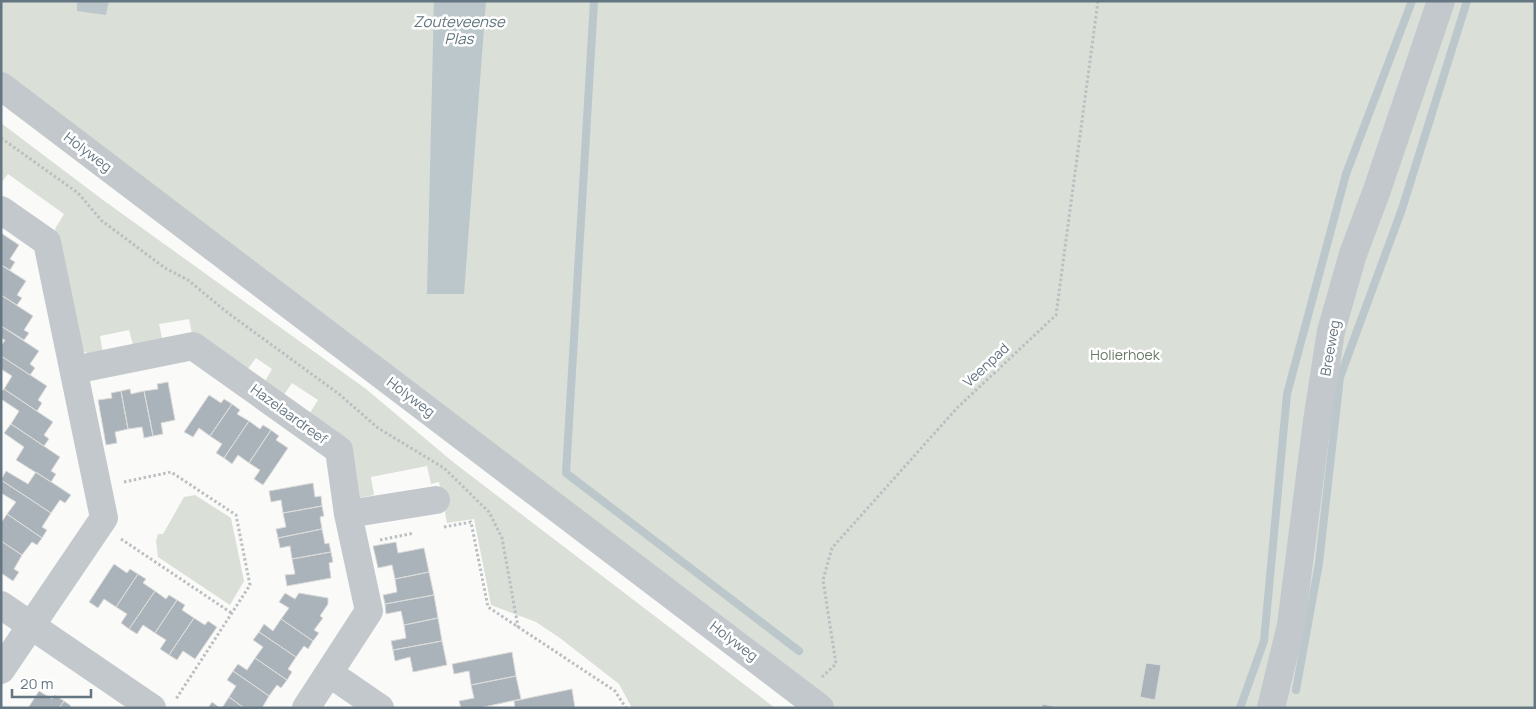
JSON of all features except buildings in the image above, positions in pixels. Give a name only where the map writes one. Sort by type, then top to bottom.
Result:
[{"type":"street","name":"Breeweg","points":[[1271,708],[1291,625],[1317,421],[1331,331],[1353,254],[1441,1]]},
{"type":"street","name":"Holyweg","points":[[1,86],[812,701]]},
{"type":"street","points":[[1,210],[47,242],[104,518],[1,670]]},
{"type":"street","name":"Hazelaardreef","points":[[74,370],[193,346],[338,450],[348,514],[369,611],[306,708]]},
{"type":"street","points":[[348,514],[436,500]]},
{"type":"street","points":[[1,605],[31,625],[164,704]]},
{"type":"street","points":[[329,673],[380,708]]},
{"type":"path","name":"Veenpad","points":[[812,701],[836,664],[834,640],[823,580],[832,548],[957,408],[1056,314],[1098,1]]},
{"type":"path","points":[[1,138],[78,193],[102,221],[165,268],[188,280],[228,313],[339,394],[378,428],[444,468],[489,512],[502,538],[518,628]]},
{"type":"path","points":[[98,488],[171,472],[236,515],[250,586],[233,614],[164,704]]},
{"type":"path","points":[[442,528],[472,522],[488,607],[615,691],[626,708]]},
{"type":"path","points":[[100,525],[233,614]]},
{"type":"path","points":[[354,545],[423,531]]},
{"type":"green space","name":"Holierhoek","points":[[1,1],[1535,1],[1535,708],[801,708],[1,104]]},
{"type":"green space","points":[[1,123],[103,200],[366,389],[453,462],[775,708],[632,708],[619,684],[560,638],[536,622],[491,605],[474,519],[447,523],[439,482],[431,484],[427,466],[371,477],[374,495],[359,498],[307,418],[318,400],[292,383],[279,402],[260,390],[272,369],[256,358],[243,375],[193,339],[189,319],[159,324],[163,343],[134,349],[129,330],[100,336],[103,354],[89,354],[84,351],[79,344],[55,229],[64,214],[8,174],[1,183]]},
{"type":"green space","points":[[195,495],[231,518],[244,581],[230,605],[158,557],[156,541],[158,534],[163,534],[184,497]]},
{"type":"water","points":[[77,1],[109,1],[106,15],[77,11]]},
{"type":"water","name":"Zouteveense Plas","points":[[434,1],[486,1],[464,294],[427,294]]},
{"type":"waterway","points":[[594,1],[566,473],[799,651]]},
{"type":"waterway","points":[[1240,708],[1264,641],[1287,394],[1346,174],[1412,1]]},
{"type":"waterway","points":[[1296,690],[1319,563],[1340,377],[1402,209],[1467,1]]}]
